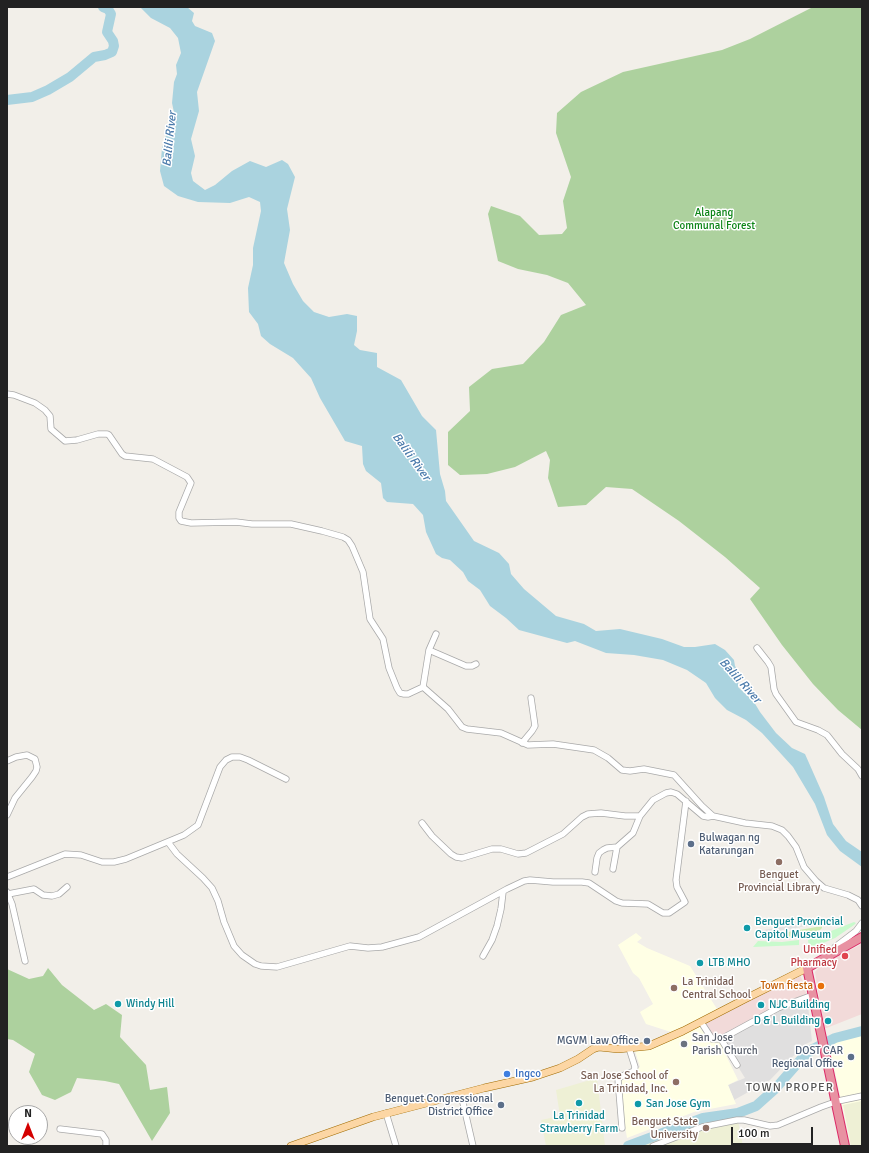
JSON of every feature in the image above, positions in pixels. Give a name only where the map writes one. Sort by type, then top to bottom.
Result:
[{"type":"highway","points":[[845,1146],[807,968],[862,937]]},
{"type":"main road","points":[[291,1146],[386,1113],[533,1077],[560,1068],[599,1047],[629,1048],[649,1046],[701,1022],[807,968]]},
{"type":"street","points":[[7,394],[35,403],[45,410],[50,416],[51,429],[65,441],[77,440],[98,434],[106,434],[125,456],[153,459],[187,477],[191,483],[179,512],[179,518],[181,521],[191,523],[236,522],[252,524],[291,524],[329,533],[348,540],[363,572],[370,619],[383,639],[389,668],[397,688],[400,692],[408,694],[423,687]]},
{"type":"street","points":[[423,687],[429,650],[436,634]]},
{"type":"street","points":[[757,648],[768,662],[772,672],[776,694],[796,722],[827,735],[842,754],[858,769],[862,776]]},
{"type":"street","points":[[429,650],[466,666],[476,664]]},
{"type":"street","points":[[423,687],[448,709],[462,727],[474,731],[501,733],[511,736],[522,744],[535,746],[553,744],[589,749],[599,752],[622,770],[630,771],[639,768],[674,775],[713,816]]},
{"type":"street","points":[[522,744],[535,726],[531,698]]},
{"type":"street","points":[[7,761],[16,757],[27,755],[35,759],[37,767],[32,777],[14,798],[7,815]]},
{"type":"street","points":[[7,877],[65,854],[81,855],[102,862],[114,862],[126,859],[184,835],[198,825],[204,813],[220,766],[232,757],[240,757],[248,760],[286,779]]},
{"type":"street","points":[[596,872],[599,853],[607,848],[617,847],[633,833],[640,816],[653,800],[671,792],[677,794],[703,816],[713,816],[745,823],[772,826],[782,830],[796,847],[804,867],[816,882],[824,888],[848,895],[858,900],[862,906]]},
{"type":"street","points":[[168,842],[177,854],[212,888],[234,946],[249,960],[265,967],[277,968],[350,946],[368,948],[419,937],[524,881],[530,880],[582,882],[594,884],[616,901],[622,903],[648,904],[666,914],[672,912],[685,902],[677,887],[676,880],[686,801]]},
{"type":"street","points":[[422,824],[451,854],[462,858],[492,849],[501,849],[518,854],[526,853],[563,834],[582,817],[595,812],[626,816],[640,816]]},
{"type":"street","points":[[613,869],[617,847]]},
{"type":"street","points":[[25,961],[12,904],[8,893],[32,889],[46,896],[52,896],[59,894],[67,887]]},
{"type":"street","points":[[483,956],[492,940],[497,926],[503,892]]},
{"type":"street","points":[[830,955],[835,947],[856,931],[862,923]]},
{"type":"street","points":[[701,1022],[712,1039],[721,1039],[778,1008],[813,995]]},
{"type":"street","points":[[721,1039],[736,1065]]},
{"type":"street","points":[[622,1128],[618,1079],[634,1071],[629,1048]]},
{"type":"street","points":[[461,1094],[473,1146]]},
{"type":"street","points":[[653,1146],[702,1127],[736,1120],[744,1120],[770,1126],[778,1125],[821,1107],[862,1096]]},
{"type":"street","points":[[386,1113],[396,1146]]},
{"type":"street","points":[[60,1129],[102,1134],[106,1140],[106,1146]]},
{"type":"shaded area","points":[[831,918],[830,922],[761,934],[758,931]]},
{"type":"shaded area","name":"La Trinidad Central School","points":[[636,933],[642,938],[637,942],[647,948],[690,966],[717,1009],[674,1033],[646,1024],[640,1012],[653,1004],[639,978],[633,973],[618,945]]},
{"type":"shaded area","points":[[862,943],[862,1014],[824,1029],[815,972],[822,964]]},
{"type":"shaded area","points":[[800,975],[807,997],[721,1036],[712,1038],[704,1024]]},
{"type":"shaded area","points":[[807,997],[812,1041],[804,1045],[770,1080],[734,1100],[728,1085],[745,1078],[721,1036]]},
{"type":"shaded area","name":"San Jose School of La Trinidad, Inc.","points":[[700,1026],[710,1041],[719,1041],[738,1080],[728,1085],[736,1104],[694,1112],[627,1138],[619,1080],[640,1067],[635,1051]]},
{"type":"shaded area","points":[[862,1034],[862,1146],[851,1146],[829,1044]]},
{"type":"shaded area","name":"La Trinidad Strawberry Farm","points":[[597,1078],[605,1146],[546,1146],[541,1120],[560,1116],[556,1090]]},
{"type":"shaded area","points":[[862,1101],[862,1146],[851,1146],[843,1105]]},
{"type":"shaded area","name":"La Trinidad Strawberry Farm","points":[[721,1115],[723,1125],[738,1121],[743,1146],[622,1146],[689,1120]]},
{"type":"green space","name":"Alapang Communal Forest","points":[[813,7],[862,7],[862,730],[838,710],[813,684],[782,645],[750,599],[760,588],[725,557],[679,521],[632,489],[606,487],[586,505],[558,507],[548,478],[550,460],[546,451],[515,467],[487,474],[460,475],[448,465],[448,432],[470,411],[469,387],[492,369],[523,364],[544,342],[561,315],[586,305],[568,283],[547,275],[518,269],[498,261],[488,214],[491,206],[520,216],[539,235],[562,234],[567,228],[563,201],[571,177],[556,133],[557,113],[581,92],[623,72],[722,50],[750,39]]},
{"type":"green space","points":[[854,922],[856,923],[854,925],[835,938],[809,949],[808,940]]},
{"type":"green space","points":[[822,926],[820,930],[796,937],[771,937],[771,935]]},
{"type":"green space","points":[[799,940],[799,945],[753,947],[758,941],[782,942]]},
{"type":"green space","points":[[48,968],[62,985],[94,1010],[106,1004],[122,1015],[120,1037],[146,1065],[150,1090],[167,1087],[170,1113],[152,1141],[119,1084],[77,1078],[71,1092],[55,1100],[42,1095],[29,1072],[35,1054],[13,1040],[7,1039],[7,969],[29,979],[43,976]]},
{"type":"water","name":"Balili River","points":[[140,7],[187,7],[194,13],[192,21],[195,26],[212,33],[215,41],[197,92],[199,111],[191,139],[195,156],[191,173],[193,181],[205,190],[215,185],[232,171],[250,161],[266,167],[282,160],[288,164],[295,177],[287,209],[290,230],[284,263],[293,284],[303,301],[314,312],[329,317],[347,314],[357,316],[357,331],[354,345],[360,350],[377,353],[377,367],[401,380],[422,416],[436,430],[440,474],[446,501],[474,541],[499,553],[509,564],[511,574],[524,589],[556,616],[584,624],[596,631],[620,629],[662,639],[684,647],[715,644],[725,650],[734,660],[735,666],[739,672],[738,687],[754,702],[776,733],[792,748],[805,754],[824,797],[833,824],[846,841],[862,852],[862,867],[840,851],[827,835],[815,804],[793,767],[762,733],[746,720],[727,710],[715,698],[706,683],[687,670],[663,660],[634,655],[606,653],[575,641],[567,643],[519,630],[490,606],[480,590],[468,581],[463,572],[450,560],[442,558],[436,554],[426,532],[423,515],[413,504],[387,502],[383,498],[381,483],[366,471],[363,464],[362,446],[345,441],[320,398],[311,378],[293,358],[270,344],[261,336],[258,324],[249,312],[248,288],[253,265],[253,248],[261,211],[260,202],[249,197],[230,203],[198,202],[178,196],[164,186],[160,171],[162,148],[169,126],[175,117],[172,103],[174,82],[177,74],[176,65],[181,53],[178,38],[170,28],[151,18]]},
{"type":"waterway","points":[[7,100],[32,97],[48,90],[70,77],[94,57],[112,52],[114,46],[113,41],[107,32],[111,14],[108,9],[103,7]]},
{"type":"waterway","points":[[628,1146],[703,1118],[738,1113],[756,1106],[775,1089],[804,1056],[813,1049],[835,1038],[862,1031]]},
{"type":"place","name":"Bulwagan ng Katarungan","points":[[691,844]]},
{"type":"place","name":"Benguet Provincial Library","points":[[779,862]]},
{"type":"place","name":"Benguet Provincial Capitol Museum","points":[[747,928]]},
{"type":"place","name":"Unified Pharmacy","points":[[845,956]]},
{"type":"place","name":"LTB MHO","points":[[700,963]]},
{"type":"place","name":"Town fiesta","points":[[821,986]]},
{"type":"place","name":"La Trinidad Central School","points":[[674,988]]},
{"type":"place","name":"Windy Hill","points":[[118,1004]]},
{"type":"place","name":"NJC Building","points":[[761,1005]]},
{"type":"place","name":"D & L Building","points":[[828,1021]]},
{"type":"place","name":"MGVM Law Office","points":[[647,1041]]},
{"type":"place","name":"San Jose Parish Church","points":[[684,1044]]},
{"type":"place","name":"DOST CAR Regional Office","points":[[851,1057]]},
{"type":"place","name":"Ingco","points":[[507,1074]]},
{"type":"place","name":"San Jose School of La Trinidad, Inc.","points":[[676,1082]]},
{"type":"place","name":"La Trinidad Strawberry Farm","points":[[579,1103]]},
{"type":"place","name":"San Jose Gym","points":[[638,1104]]},
{"type":"place","name":"Benguet Congressional District Office","points":[[501,1105]]},
{"type":"place","name":"Benguet State University","points":[[706,1128]]},
{"type":"district","name":"TOWN PROPER","points":[[790,1088]]}]
